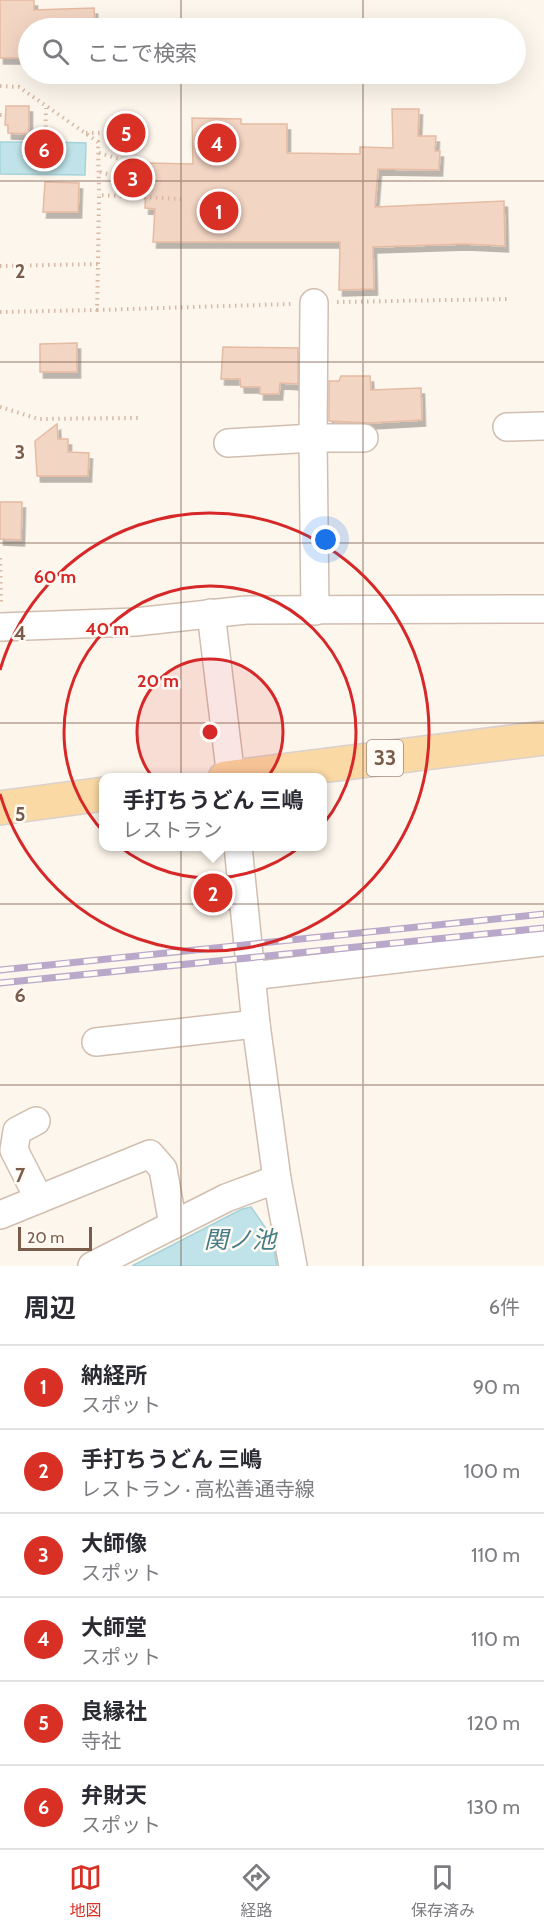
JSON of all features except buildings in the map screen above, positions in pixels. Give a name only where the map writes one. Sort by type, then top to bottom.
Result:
[{"type":"main road","name":"33","points":[[261,773],[544,738]]},
{"type":"main road","points":[[0,808],[99,795]]},
{"type":"street","points":[[314,303],[315,610]]},
{"type":"street","points":[[507,427],[544,426]]},
{"type":"street","points":[[228,443],[313,438],[364,438]]},
{"type":"street","points":[[1,627],[135,622],[246,610],[544,609]]},
{"type":"street","points":[[211,613],[229,773]]},
{"type":"street","points":[[238,851],[256,1024],[277,1179],[293,1266]]},
{"type":"street","points":[[250,976],[544,942]]},
{"type":"street","points":[[96,1042],[256,1024]]},
{"type":"street","points":[[36,1121],[17,1131],[14,1150],[39,1199]]},
{"type":"street","points":[[0,1215],[150,1154],[163,1169],[173,1225]]},
{"type":"street","points":[[92,1266],[226,1198],[277,1179]]},
{"type":"path","points":[[0,86],[18,87],[98,142],[100,172],[96,310]]},
{"type":"path","points":[[45,145],[46,108]]},
{"type":"path","points":[[0,115],[6,115]]},
{"type":"path","points":[[85,133],[122,133]]},
{"type":"path","points":[[99,153],[126,161]]},
{"type":"path","points":[[100,172],[125,178]]},
{"type":"path","points":[[99,195],[181,199]]},
{"type":"path","points":[[0,266],[98,264]]},
{"type":"path","points":[[0,312],[507,299]]},
{"type":"path","points":[[0,407],[39,419],[138,418]]},
{"type":"path","points":[[0,558],[1,627]]},
{"type":"water","points":[[0,142],[37,142],[37,157],[52,157],[53,142],[86,143],[85,175],[0,174]]},
{"type":"water","name":"関ノ池","points":[[251,1207],[272,1237],[277,1266],[132,1266],[242,1209]]},
{"type":"railway","points":[[0,970],[544,914]]},
{"type":"railway","points":[[0,983],[544,928]]},
{"type":"place","name":"良縁社","points":[[126,133]]},
{"type":"place","name":"大師堂","points":[[217,143]]},
{"type":"place","name":"弁財天","points":[[44,149]]},
{"type":"place","name":"大師像","points":[[133,178]]},
{"type":"place","name":"納経所","points":[[219,211]]},
{"type":"place","name":"手打ちうどん 三嶋","points":[[213,893]]}]
